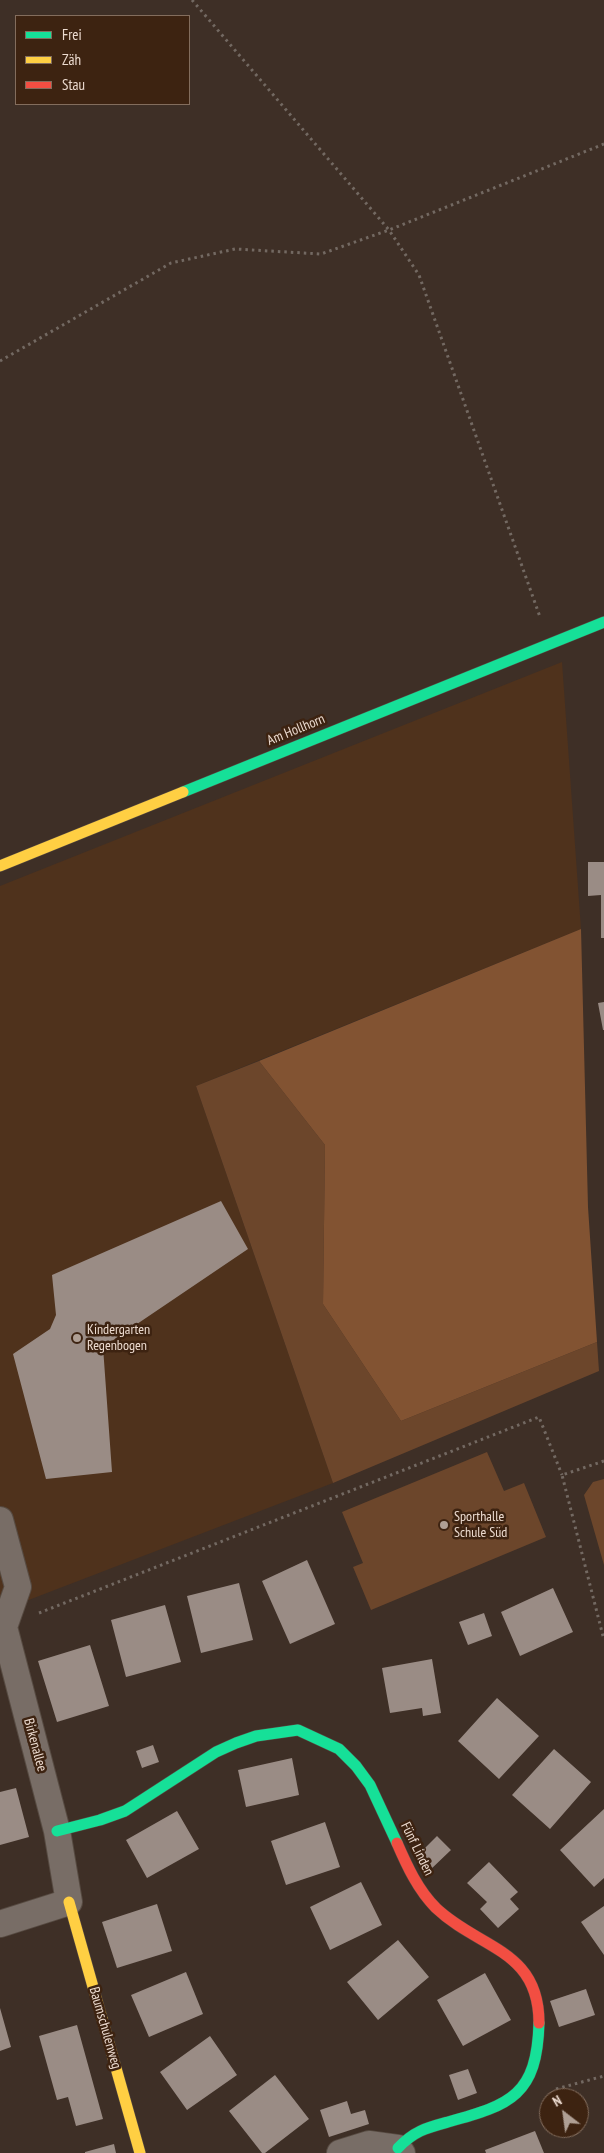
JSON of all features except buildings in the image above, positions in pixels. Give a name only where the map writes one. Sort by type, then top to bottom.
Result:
[{"type":"street","name":"Am Hollhorn","points":[[0,866],[604,622]]},
{"type":"street","points":[[0,1520],[18,1587],[4,1627]]},
{"type":"street","name":"Birkenallee","points":[[4,1627],[57,1831],[69,1902]]},
{"type":"street","name":"Fünf Linden","points":[[57,1831],[123,1812],[158,1792],[190,1768],[226,1745],[263,1733],[300,1730],[332,1744],[359,1767],[377,1795],[413,1879],[428,1899],[450,1920],[476,1937],[499,1948],[521,1964],[532,1984],[539,2012],[538,2045],[526,2085],[510,2101],[411,2134],[400,2150]]},
{"type":"street","points":[[0,1924],[69,1902]]},
{"type":"street","name":"Baumschulenweg","points":[[69,1902],[140,2153]]},
{"type":"street","points":[[340,2153],[369,2144],[400,2150]]},
{"type":"path","points":[[192,0],[389,230],[419,275],[550,643]]},
{"type":"path","points":[[0,361],[171,263],[236,249],[321,254],[389,230],[604,144]]},
{"type":"path","points":[[4,1627],[539,1417],[562,1475],[604,1640]]},
{"type":"path","points":[[562,1475],[604,1461]]},
{"type":"shaded area","points":[[562,662],[581,929],[196,1086],[333,1483],[0,1611],[0,886]]},
{"type":"shaded area","points":[[581,929],[588,1207],[597,1342],[401,1421],[323,1304],[325,1145],[259,1061]]},
{"type":"shaded area","points":[[259,1061],[325,1145],[323,1304],[401,1421],[597,1342],[599,1371],[333,1483],[196,1086]]},
{"type":"shaded area","name":"Sporthalle Schule Süd","points":[[487,1452],[504,1491],[524,1483],[546,1537],[371,1610],[353,1567],[363,1563],[342,1512]]},
{"type":"shaded area","points":[[604,1479],[604,1565],[584,1495],[593,1482]]},
{"type":"traffic: fast","points":[[183,792],[604,622]]},
{"type":"traffic: fast","points":[[57,1831],[100,1820],[125,1811],[216,1752],[236,1743],[256,1736],[298,1730],[339,1749],[356,1766],[370,1785],[397,1843]]},
{"type":"traffic: fast","points":[[398,2148],[409,2138],[421,2131],[489,2109],[504,2102],[516,2093],[526,2081],[533,2066],[539,2023]]},
{"type":"traffic: slow","points":[[0,866],[183,792]]},
{"type":"traffic: slow","points":[[69,1902],[140,2153]]},
{"type":"traffic: jam","points":[[397,1843],[418,1886],[436,1908],[453,1922],[504,1953],[518,1965],[529,1980],[536,1998],[539,2023]]},
{"type":"place","name":"Kindergarten Regenbogen","points":[[77,1338]]},
{"type":"place","name":"Sporthalle Schule Süd","points":[[444,1525]]}]
